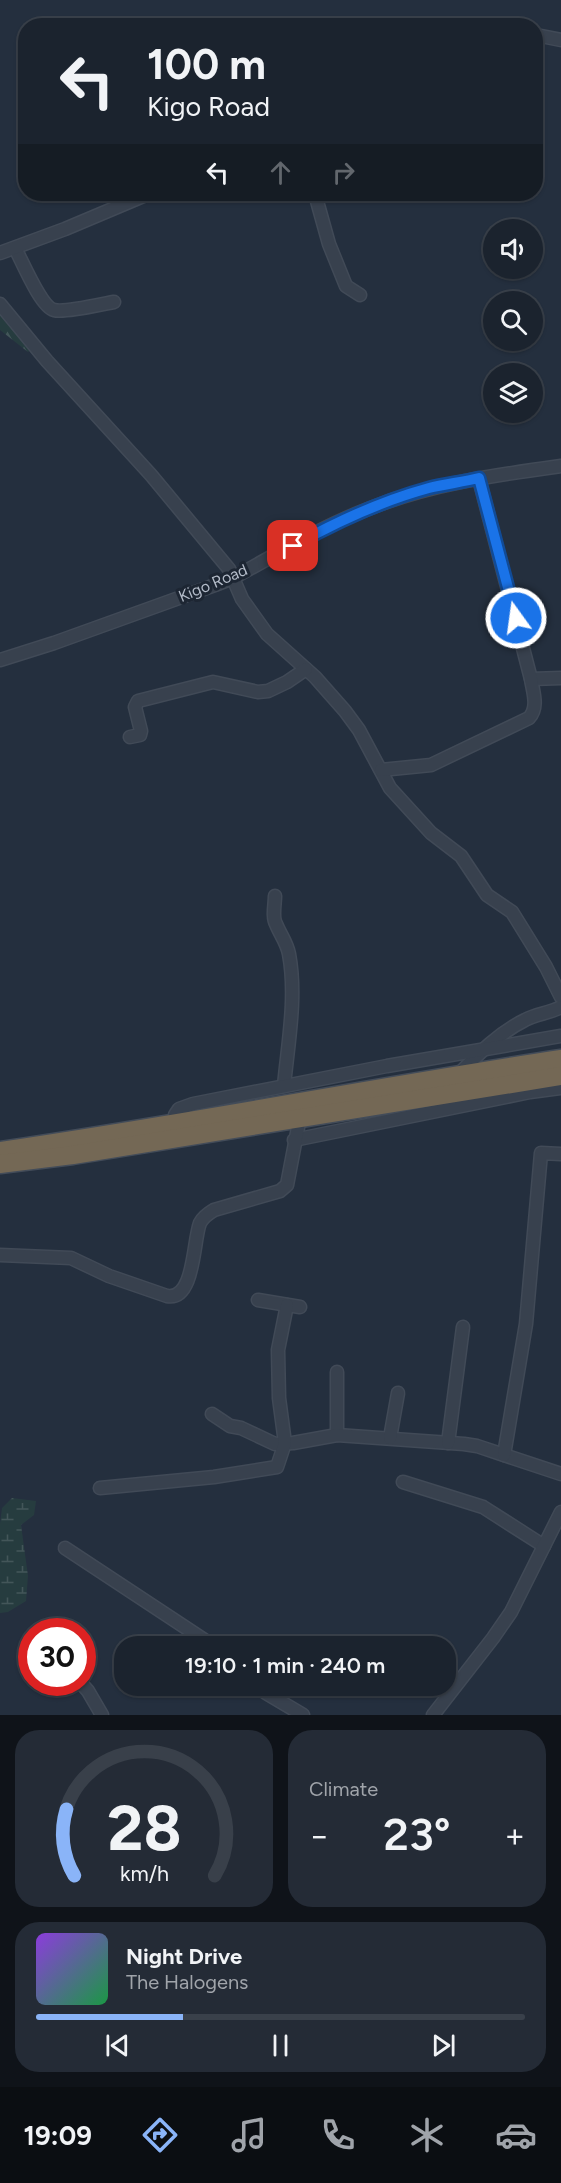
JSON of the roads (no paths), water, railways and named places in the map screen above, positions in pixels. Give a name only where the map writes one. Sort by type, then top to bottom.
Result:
[{"type":"highway","points":[[0,1151],[176,1124],[459,1074],[561,1059]]},
{"type":"highway","points":[[0,1164],[73,1155],[561,1076]]},
{"type":"street","points":[[543,36],[561,40]]},
{"type":"street","points":[[0,253],[117,201]]},
{"type":"street","points":[[317,201],[321,220],[348,290],[360,296]]},
{"type":"street","points":[[15,248],[43,302],[52,309],[62,310],[114,302]]},
{"type":"street","points":[[0,304],[47,361],[151,475],[229,569],[242,600],[260,625],[306,669],[350,717],[390,788],[423,824],[461,856],[487,895],[512,912],[561,996]]},
{"type":"street","name":"Kigo Road","points":[[0,660],[54,643],[233,578],[340,520],[370,508],[429,488],[561,466]]},
{"type":"street","points":[[381,770],[431,765],[529,718],[534,713],[531,679],[479,478]]},
{"type":"street","points":[[130,737],[140,735],[141,731],[135,707],[138,701],[213,682],[258,692],[268,691],[306,669]]},
{"type":"street","points":[[531,679],[561,678]]},
{"type":"street","points":[[275,896],[274,922],[282,934],[289,953],[291,980],[291,1024],[284,1086]]},
{"type":"street","points":[[459,1074],[481,1050],[525,1020],[561,1007]]},
{"type":"street","points":[[176,1124],[175,1115],[179,1109],[194,1104],[561,1036]]},
{"type":"street","points":[[294,1140],[530,1092],[561,1088]]},
{"type":"street","points":[[0,1255],[71,1257],[109,1276],[167,1296],[177,1296],[190,1275],[201,1223],[204,1219],[214,1210],[284,1188],[287,1185],[300,1117]]},
{"type":"street","points":[[504,1455],[526,1324],[541,1153],[561,1154]]},
{"type":"street","points":[[258,1300],[300,1307]]},
{"type":"street","points":[[100,1488],[214,1477],[277,1467],[285,1443],[279,1398],[278,1350],[287,1305]]},
{"type":"street","points":[[448,1443],[463,1327]]},
{"type":"street","points":[[338,1372],[338,1435]]},
{"type":"street","points":[[390,1438],[398,1393]]},
{"type":"street","points":[[212,1414],[230,1426],[241,1428],[274,1444],[338,1435],[473,1445],[561,1474]]},
{"type":"street","points":[[403,1482],[483,1507],[544,1546]]},
{"type":"street","points":[[433,1715],[493,1638],[510,1612],[561,1512]]},
{"type":"street","points":[[65,1548],[198,1636]]},
{"type":"street","points":[[91,1696],[102,1715]]},
{"type":"street","points":[[271,1696],[303,1715]]}]
